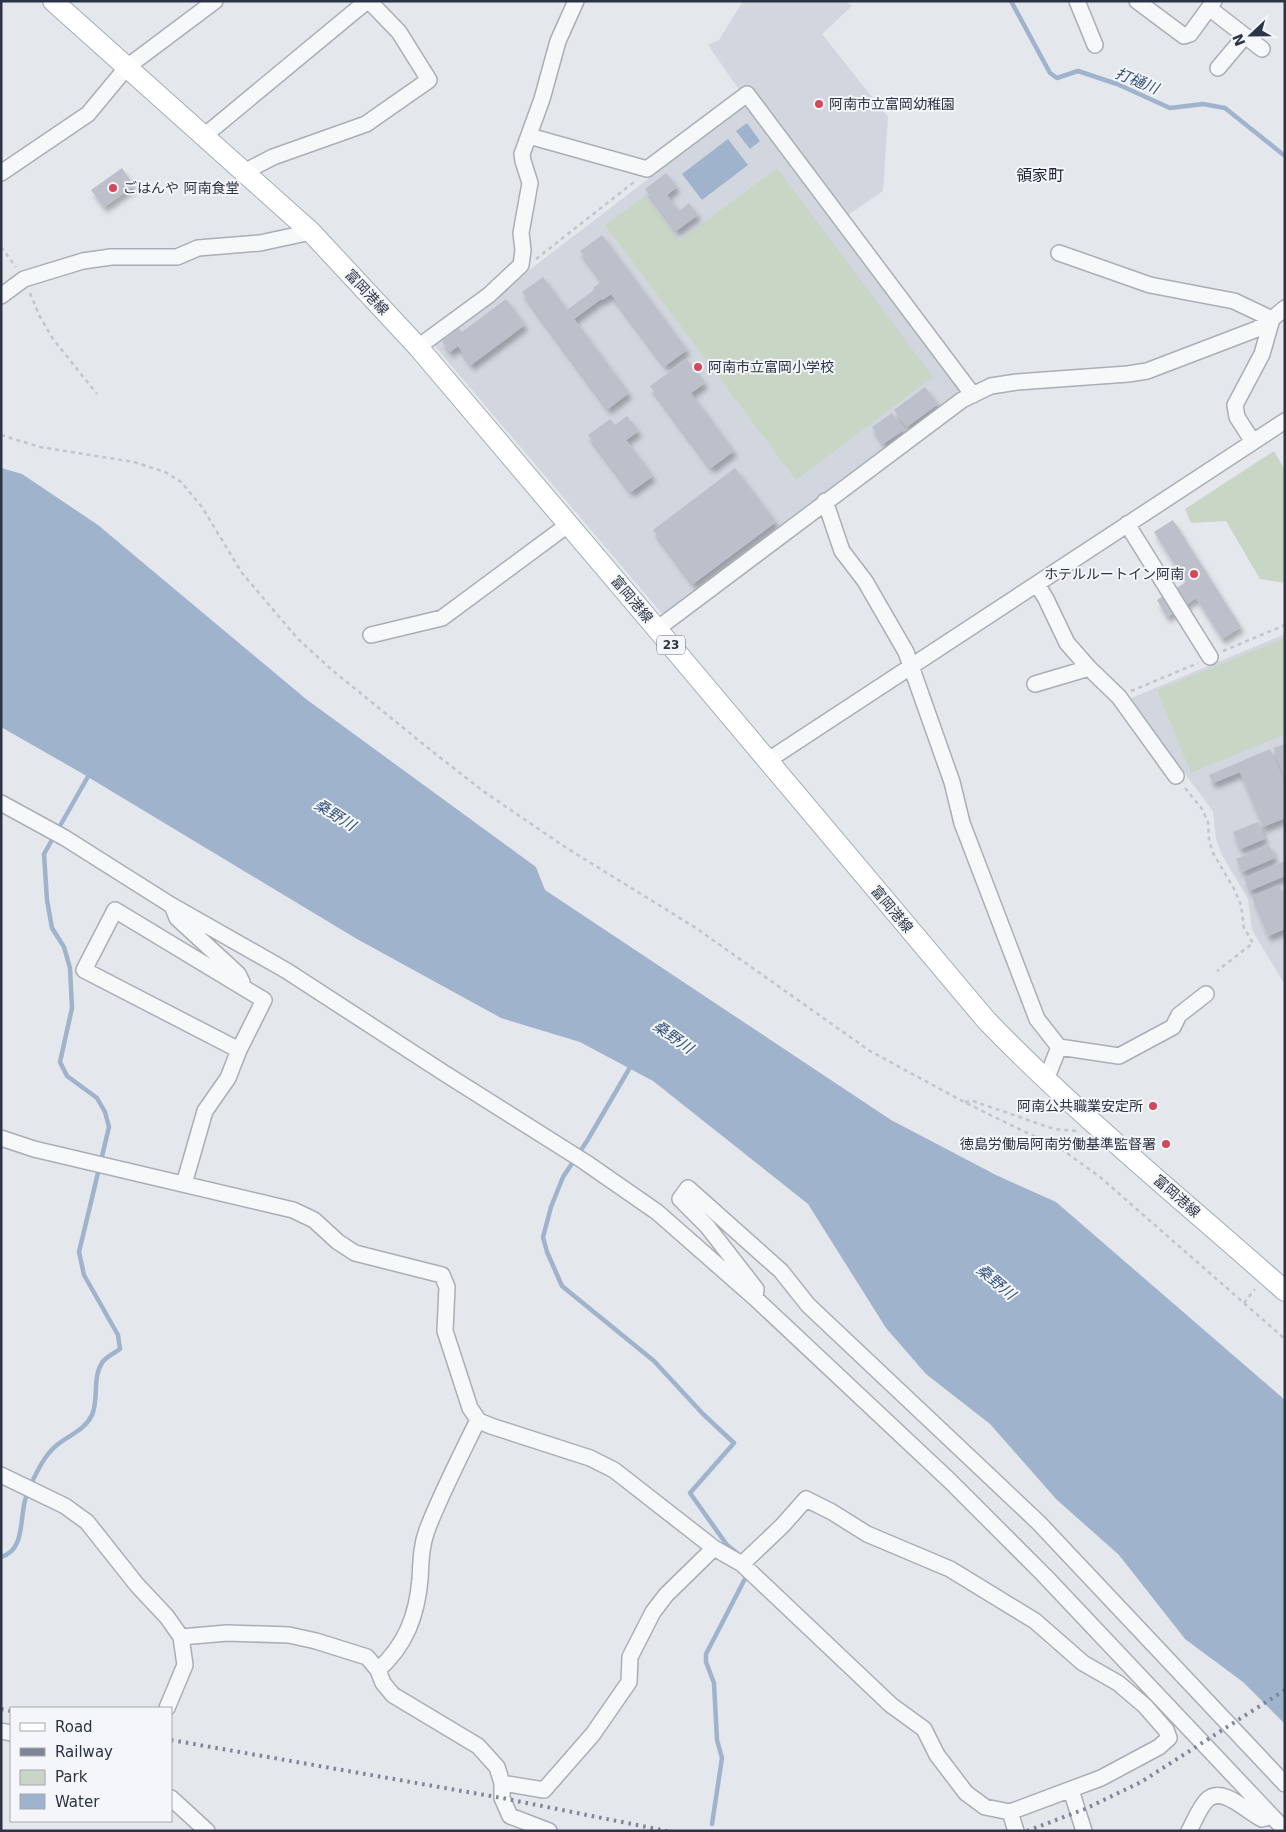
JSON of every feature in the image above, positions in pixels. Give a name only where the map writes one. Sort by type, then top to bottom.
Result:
[{"type":"main road","name":"富岡港線","points":[[53,1],[311,232],[418,347],[987,1021],[1046,1080],[1103,1132],[1283,1287]]},
{"type":"street","points":[[1,173],[88,114],[127,68],[215,1]]},
{"type":"street","points":[[204,136],[368,1],[398,32],[429,80],[366,124],[273,157],[244,172]]},
{"type":"street","points":[[418,347],[489,295],[521,265],[523,250],[521,233],[530,183],[522,161],[522,154],[542,99],[558,41],[576,1]]},
{"type":"street","points":[[1077,1],[1095,45]]},
{"type":"street","points":[[1137,1],[1184,36],[1190,34],[1212,5],[1262,49]]},
{"type":"street","points":[[1218,68],[1245,36]]},
{"type":"street","points":[[529,136],[647,168],[747,94],[972,395]]},
{"type":"street","points":[[1,296],[24,279],[83,261],[111,256],[177,258],[198,248],[260,242],[311,232]]},
{"type":"street","points":[[1059,253],[1150,285],[1234,301],[1272,319]]},
{"type":"street","points":[[658,629],[825,501],[962,400],[991,386],[1147,371],[1257,328],[1285,308]]},
{"type":"street","points":[[1253,442],[1237,417],[1235,405],[1262,354],[1272,319]]},
{"type":"street","points":[[767,761],[1285,421]]},
{"type":"street","points":[[825,501],[842,551],[865,581],[906,652],[952,782],[962,823],[1037,1019],[1059,1047],[1119,1056],[1173,1027],[1179,1016],[1206,994]]},
{"type":"street","points":[[371,635],[442,618],[569,524]]},
{"type":"street","points":[[1127,524],[1210,657]]},
{"type":"street","points":[[1037,584],[1067,644],[1119,697],[1176,776]]},
{"type":"street","points":[[1035,684],[1089,668]]},
{"type":"street","points":[[1,802],[65,838],[171,905],[286,971],[444,1074],[585,1162],[657,1212],[755,1298],[949,1480],[1044,1575],[1285,1830]]},
{"type":"street","points":[[171,905],[177,918],[238,974],[245,987]]},
{"type":"street","points":[[184,1184],[205,1111],[228,1078],[239,1050],[264,1000],[115,910],[84,970],[239,1050]]},
{"type":"street","points":[[1046,1080],[1059,1047]]},
{"type":"street","points":[[1,1138],[34,1149],[293,1210],[314,1220],[338,1242],[355,1253],[442,1276],[447,1287],[445,1331],[470,1408],[479,1421],[590,1458],[614,1470],[714,1548],[742,1564],[891,1705],[924,1729],[937,1755],[966,1793],[985,1807],[1010,1812],[1070,1790],[1101,1778],[1159,1747],[1169,1738],[1166,1730],[1144,1706],[1118,1684],[1083,1663],[1035,1621],[950,1569],[867,1534],[832,1512],[806,1499],[782,1526],[742,1564]]},
{"type":"street","points":[[755,1298],[756,1289],[707,1226],[680,1199],[688,1188],[781,1271],[808,1305],[1039,1523],[1285,1784]]},
{"type":"street","points":[[378,1670],[392,1658],[405,1637],[416,1608],[426,1531],[479,1421]]},
{"type":"street","points":[[1,1475],[65,1506],[87,1522],[136,1585],[167,1617],[181,1637],[185,1665],[167,1707]]},
{"type":"street","points":[[502,1783],[544,1790],[593,1734],[629,1682],[630,1657],[653,1612],[666,1595],[714,1548]]},
{"type":"street","points":[[181,1637],[227,1633],[289,1636],[316,1641],[367,1658],[378,1670],[383,1683],[393,1695],[478,1746],[497,1767],[502,1783],[502,1798],[510,1816],[549,1831]]},
{"type":"street","points":[[1118,1684],[1122,1681],[1128,1683],[1150,1698],[1159,1698]]},
{"type":"street","points":[[1070,1790],[1084,1831]]},
{"type":"street","points":[[1189,1831],[1207,1800],[1215,1795],[1223,1795],[1262,1819],[1272,1816]]},
{"type":"street","points":[[172,1799],[206,1831]]},
{"type":"street","points":[[1010,1812],[1016,1831]]},
{"type":"path","points":[[521,265],[528,265],[645,173],[647,168]]},
{"type":"path","points":[[1,247],[24,279],[39,315],[53,339],[96,394]]},
{"type":"path","points":[[1,435],[40,447],[134,462],[165,472],[181,482],[202,507],[242,573],[298,639],[332,670],[483,791],[565,847],[696,928],[870,1051],[964,1102],[1064,1151],[1100,1177],[1285,1340]]},
{"type":"path","points":[[1176,776],[1202,809],[1208,822],[1213,853],[1241,905],[1244,928],[1253,943],[1217,971]]},
{"type":"path","points":[[964,1102],[973,1101],[1054,1129],[1103,1132]]},
{"type":"path","points":[[1244,1303],[1258,1284]]},
{"type":"shaded area","name":"阿南市立富岡幼稚園","points":[[743,1],[845,1],[852,6],[822,34],[888,117],[883,191],[845,217],[749,86],[740,91],[708,45],[719,40]]},
{"type":"shaded area","name":"阿南市立富岡小学校","points":[[747,103],[961,391],[664,616],[433,344]]},
{"type":"shaded area","points":[[1285,634],[1285,985],[1252,930],[1248,899],[1222,855],[1216,839],[1213,811],[1129,699]]},
{"type":"green space","points":[[777,168],[933,377],[796,480],[605,225],[645,196],[679,241]]},
{"type":"green space","points":[[1274,451],[1285,470],[1285,583],[1260,579],[1226,521],[1191,523],[1185,509]]},
{"type":"green space","points":[[1285,638],[1285,734],[1191,773],[1157,690]]},
{"type":"water","points":[[747,123],[760,141],[750,149],[736,131]]},
{"type":"water","points":[[728,139],[748,165],[702,200],[682,174]]},
{"type":"water","name":"桑野川","points":[[1,468],[22,474],[98,525],[306,699],[536,867],[545,890],[891,1120],[996,1175],[1056,1202],[1285,1400],[1285,1724],[1243,1682],[1185,1639],[1119,1555],[1056,1499],[990,1424],[926,1374],[886,1328],[808,1204],[653,1081],[580,1042],[501,1018],[357,939],[78,771],[1,727]]},
{"type":"building","name":"ごはんや 阿南食堂","points":[[122,168],[134,186],[104,207],[91,190]]},
{"type":"building","points":[[666,173],[677,187],[667,195],[679,211],[689,203],[698,215],[676,231],[645,189]]},
{"type":"building","points":[[602,235],[687,350],[665,366],[611,294],[574,319],[629,393],[608,409],[522,292],[543,277],[567,310],[594,290],[593,288],[602,281],[580,251]]},
{"type":"building","points":[[506,299],[525,325],[471,365],[458,346],[450,352],[442,341],[459,328],[462,332]]},
{"type":"building","points":[[687,359],[705,383],[691,393],[734,451],[711,468],[650,386]]},
{"type":"building","points":[[925,387],[938,404],[907,427],[894,410]]},
{"type":"building","points":[[892,413],[904,430],[883,444],[872,427]]},
{"type":"building","points":[[627,416],[639,431],[626,440],[653,476],[631,492],[588,435],[610,419],[615,425]]},
{"type":"building","points":[[735,468],[776,522],[693,584],[653,530]]},
{"type":"building","points":[[1173,520],[1241,627],[1222,639],[1196,598],[1167,617],[1157,600],[1186,582],[1154,532]]},
{"type":"building","points":[[1285,744],[1285,775],[1273,748]]},
{"type":"building","points":[[1270,749],[1285,785],[1285,818],[1263,827],[1240,772],[1213,783],[1209,775]]},
{"type":"building","points":[[1258,822],[1265,839],[1240,849],[1233,832]]},
{"type":"building","points":[[1269,845],[1275,858],[1242,872],[1236,859]]},
{"type":"building","points":[[1285,861],[1285,876],[1249,891],[1244,878]]},
{"type":"building","points":[[1279,885],[1285,897],[1285,929],[1268,936],[1252,897]]},
{"type":"waterway","name":"打樋川","points":[[1011,1],[1050,73],[1057,78],[1078,71],[1117,84],[1170,108],[1203,104],[1225,108],[1285,156]]},
{"type":"waterway","points":[[1,1557],[9,1553],[18,1540],[26,1497],[38,1469],[52,1450],[89,1420],[94,1409],[99,1369],[105,1359],[120,1349],[118,1335],[84,1275],[79,1252],[109,1127],[105,1112],[97,1098],[67,1076],[60,1062],[72,1008],[70,968],[64,947],[52,928],[47,900],[44,854],[90,773]]},
{"type":"waterway","points":[[632,1064],[587,1141],[563,1177],[551,1207],[543,1237],[547,1252],[562,1286],[654,1361],[703,1414],[734,1443],[690,1493],[727,1545],[737,1553]]},
{"type":"waterway","points":[[712,1824],[722,1758],[717,1740],[714,1683],[706,1662],[706,1654],[748,1573]]},
{"type":"railway","points":[[1027,1831],[1085,1809],[1141,1782],[1285,1690]]},
{"type":"railway","points":[[1,1709],[10,1711]]},
{"type":"railway","points":[[172,1740],[502,1798],[667,1831]]},
{"type":"place","name":"阿南市立富岡幼稚園","points":[[819,104]]},
{"type":"place","name":"ごはんや 阿南食堂","points":[[113,188]]},
{"type":"place","name":"阿南市立富岡小学校","points":[[698,367]]},
{"type":"place","name":"ホテルルートイン阿南","points":[[1194,574]]},
{"type":"place","name":"阿南公共職業安定所","points":[[1153,1106]]},
{"type":"place","name":"徳島労働局阿南労働基準監督署","points":[[1166,1144]]},
{"type":"district","name":"領家町","points":[[1040,175]]}]
